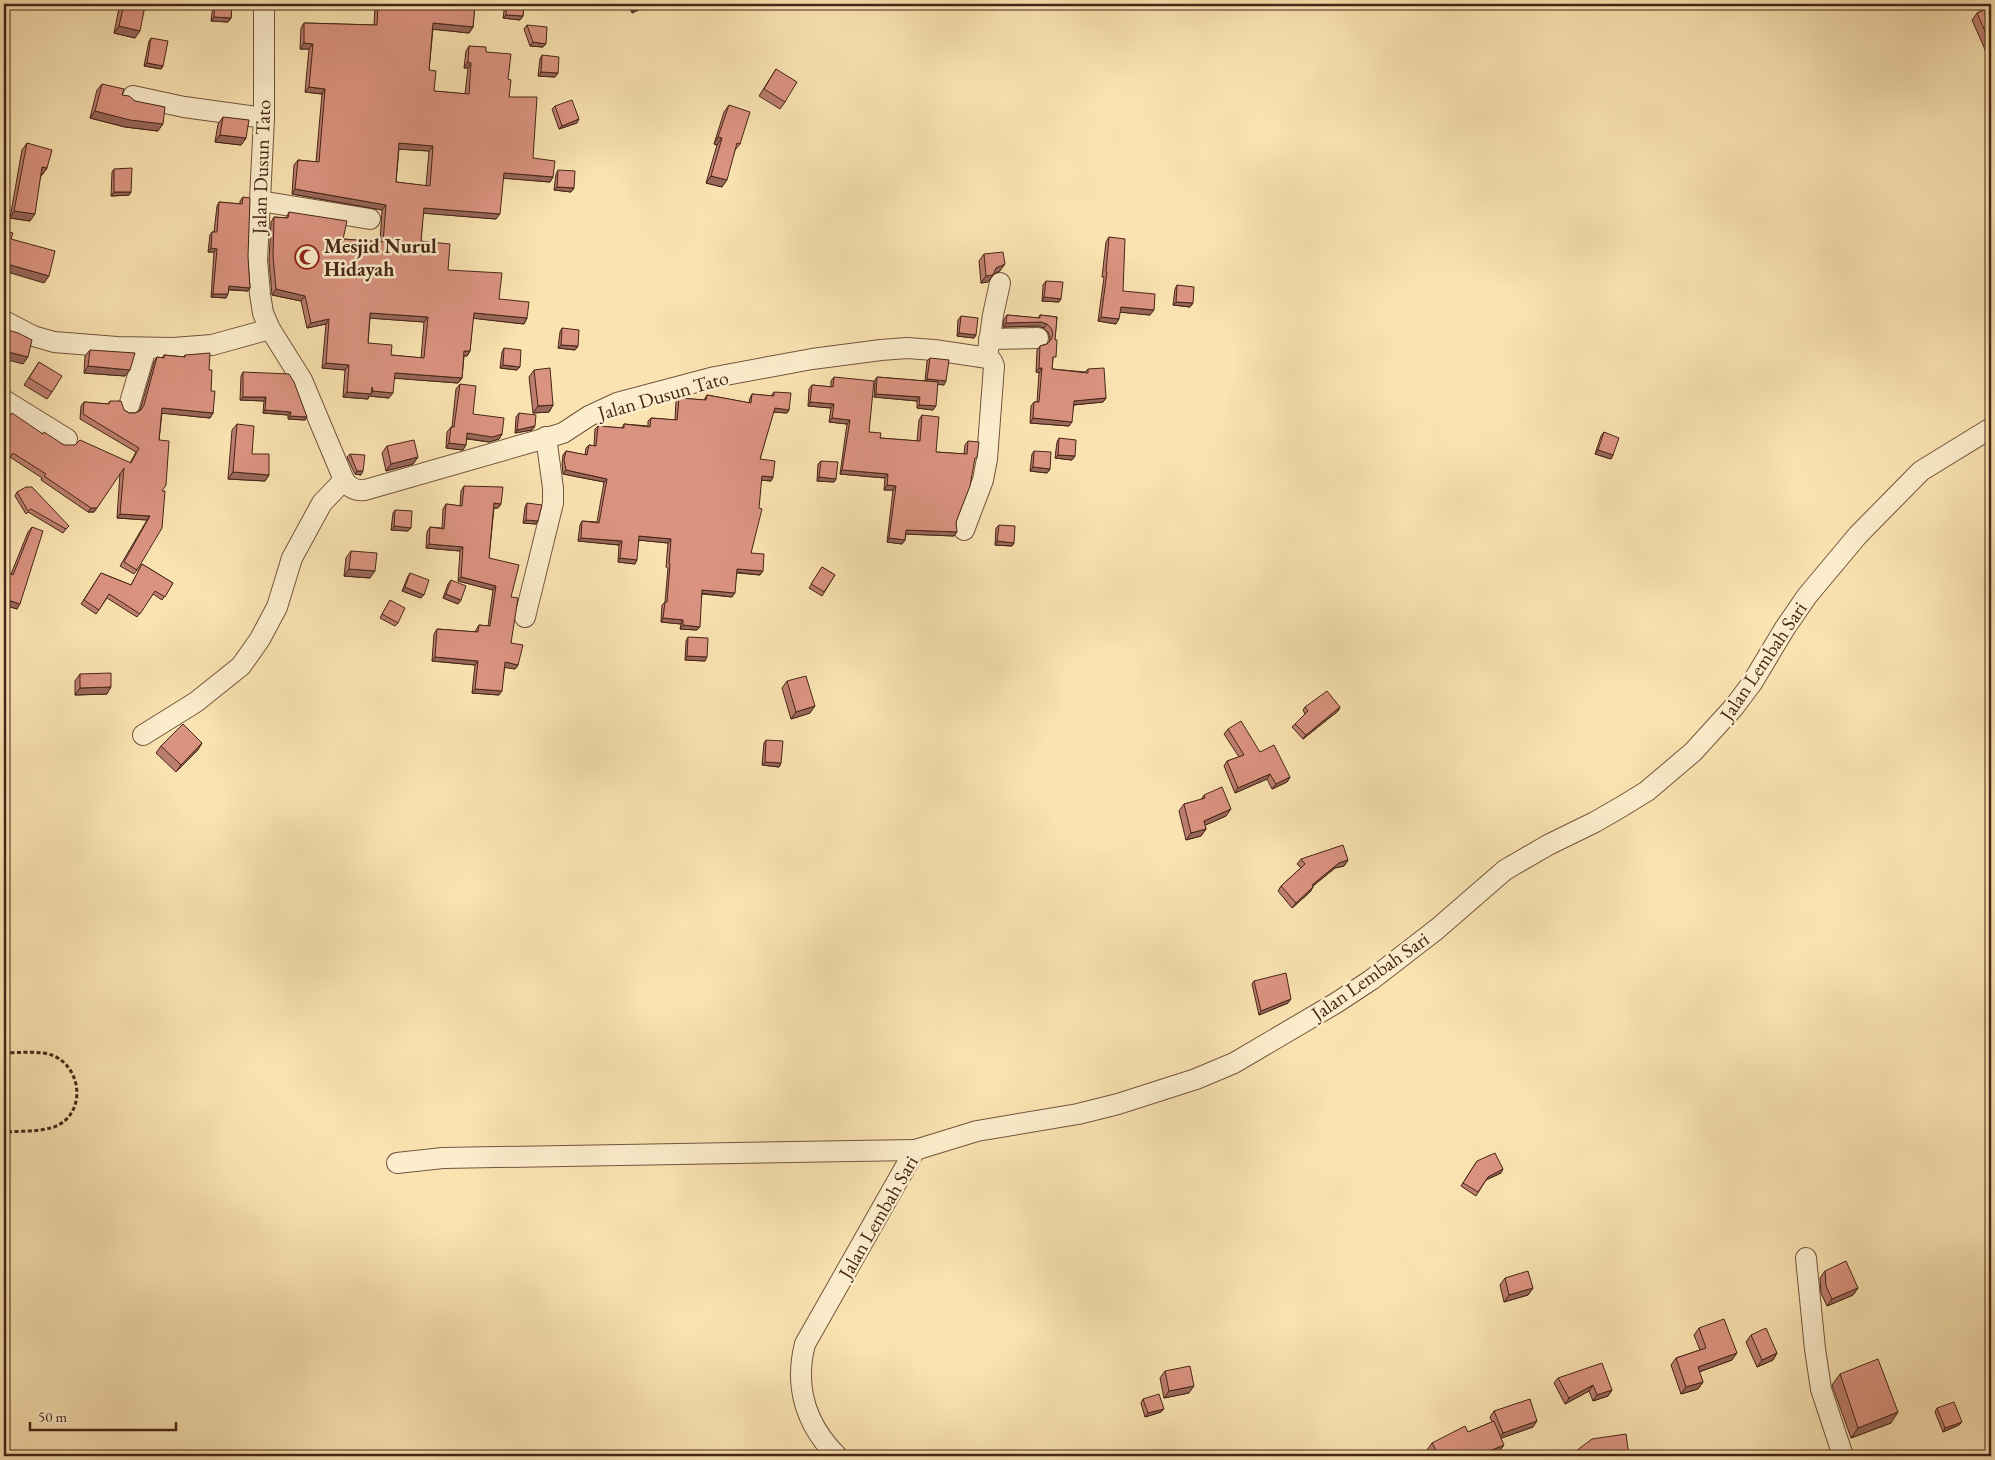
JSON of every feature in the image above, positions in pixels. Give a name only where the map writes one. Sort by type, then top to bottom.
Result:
[{"type":"street","name":"Jalan Dusun Tato","points":[[264,4],[264,118],[258,269],[263,313],[270,329],[302,380],[344,480],[353,489],[365,490],[562,433],[589,416],[617,403],[714,377],[802,361],[881,350],[907,348],[988,348],[1038,338]]},
{"type":"street","points":[[133,96],[184,107],[264,118]]},
{"type":"street","points":[[260,201],[370,219]]},
{"type":"street","points":[[964,530],[983,480],[988,452],[994,366],[988,348],[1000,283]]},
{"type":"street","points":[[4,321],[33,336],[54,342],[85,346],[146,348],[212,345],[270,329]]},
{"type":"street","points":[[129,406],[146,348]]},
{"type":"street","points":[[4,400],[67,438]]},
{"type":"street","name":"Jalan Lembah Sari","points":[[837,1456],[823,1441],[808,1416],[801,1387],[801,1358],[805,1344],[914,1150],[977,1131],[1054,1119],[1118,1104],[1196,1079],[1234,1063],[1336,1003],[1371,980],[1437,929],[1505,870],[1548,844],[1595,822],[1647,791],[1688,757],[1734,707],[1752,683],[1807,596],[1858,534],[1921,471],[1991,428]]},
{"type":"street","points":[[524,617],[553,504],[553,488],[546,437]]},
{"type":"street","points":[[142,735],[196,702],[241,666],[260,639],[277,607],[292,558],[322,503],[344,480]]},
{"type":"street","points":[[397,1163],[443,1158],[914,1150]]},
{"type":"street","points":[[1806,1258],[1820,1382],[1843,1456]]},
{"type":"path","points":[[4,12],[5,4]]},
{"type":"path","points":[[4,1053],[40,1053],[53,1056],[64,1062],[72,1072],[78,1090],[76,1103],[70,1114],[55,1126],[42,1130],[4,1132]]},
{"type":"building","points":[[124,4],[145,6],[140,31],[119,26]]},
{"type":"building","points":[[215,4],[232,4],[231,18],[214,17]]},
{"type":"building","points":[[378,4],[475,4],[473,27],[433,23],[429,70],[436,71],[434,91],[469,94],[471,63],[468,62],[469,46],[486,47],[486,52],[511,54],[508,79],[511,80],[509,97],[537,97],[533,158],[555,161],[553,177],[504,173],[500,214],[424,208],[421,241],[450,244],[448,270],[502,273],[499,299],[529,302],[527,318],[474,313],[470,351],[464,351],[462,378],[395,373],[393,393],[373,391],[372,387],[371,394],[347,392],[349,365],[326,363],[329,319],[311,323],[305,296],[276,289],[273,256],[274,217],[288,218],[289,212],[347,221],[343,239],[383,242],[386,205],[295,189],[298,160],[319,162],[325,89],[309,87],[313,44],[304,43],[304,23],[377,25]],"holes":[[[399,143],[433,146],[430,186],[396,182]],[[370,313],[428,317],[424,358],[391,355],[392,345],[368,343]]]},
{"type":"building","points":[[507,4],[524,4],[523,16],[506,15]]},
{"type":"building","points":[[1991,7],[1991,45],[1977,13]]},
{"type":"building","points":[[527,25],[547,27],[546,44],[533,42]]},
{"type":"building","points":[[151,38],[168,41],[163,66],[147,63]]},
{"type":"building","points":[[542,55],[559,57],[558,73],[541,72]]},
{"type":"building","points":[[776,69],[797,82],[785,102],[764,89]]},
{"type":"building","points":[[102,84],[124,89],[122,95],[129,96],[135,101],[165,107],[163,124],[130,120],[95,111]]},
{"type":"building","points":[[572,100],[579,119],[562,126],[555,106]]},
{"type":"building","points":[[729,105],[750,112],[740,144],[737,143],[727,180],[711,176],[722,138],[718,137]]},
{"type":"building","points":[[223,117],[249,120],[246,138],[220,135]]},
{"type":"building","points":[[27,143],[52,150],[47,168],[42,167],[35,214],[14,211]]},
{"type":"building","points":[[132,168],[131,192],[114,192],[114,169]]},
{"type":"building","points":[[558,170],[575,171],[574,188],[557,187]]},
{"type":"building","points":[[243,197],[250,198],[248,257],[250,288],[229,286],[228,294],[213,294],[217,249],[211,248],[212,232],[217,232],[219,202],[242,204]]},
{"type":"building","points":[[4,231],[13,233],[11,239],[55,251],[49,276],[7,264],[4,275]]},
{"type":"building","points":[[1109,237],[1125,239],[1123,291],[1155,294],[1154,310],[1121,307],[1119,319],[1101,317]]},
{"type":"building","points":[[1003,252],[1005,264],[996,268],[993,275],[986,276],[984,254]]},
{"type":"building","points":[[1046,281],[1063,282],[1061,299],[1044,297]]},
{"type":"building","points":[[1177,285],[1194,287],[1193,303],[1176,302]]},
{"type":"building","points":[[1007,315],[1040,318],[1040,315],[1057,317],[1056,357],[1053,357],[1052,369],[1088,373],[1088,369],[1104,368],[1106,398],[1074,401],[1072,422],[1033,418],[1034,402],[1039,402],[1042,368],[1039,368],[1040,346],[1047,344],[1053,334],[1047,324],[1041,322],[1006,323]]},
{"type":"building","points":[[961,316],[978,318],[976,335],[959,333]]},
{"type":"building","points":[[562,328],[579,330],[578,346],[561,345]]},
{"type":"building","points":[[4,329],[32,340],[28,357],[4,351]]},
{"type":"building","points":[[504,348],[521,350],[520,367],[503,365]]},
{"type":"building","points":[[90,350],[135,353],[130,370],[88,366]]},
{"type":"building","points":[[210,353],[209,370],[212,370],[211,391],[215,391],[213,413],[162,408],[159,440],[169,441],[166,485],[162,491],[165,491],[162,528],[137,570],[124,562],[150,516],[120,514],[124,468],[97,508],[91,508],[44,476],[46,474],[13,453],[7,462],[4,459],[4,424],[12,413],[43,434],[44,432],[64,445],[75,445],[80,440],[131,463],[139,448],[83,414],[84,402],[109,404],[110,401],[121,401],[124,410],[129,413],[135,413],[141,410],[144,405],[157,357],[164,358],[164,355],[185,357],[185,355]]},
{"type":"building","points":[[930,358],[949,360],[946,381],[927,379]]},
{"type":"building","points":[[39,362],[62,376],[52,392],[29,378]]},
{"type":"building","points":[[550,368],[553,405],[538,406],[534,370]]},
{"type":"building","points":[[243,372],[289,374],[294,382],[307,417],[290,416],[291,412],[265,410],[266,397],[243,397]]},
{"type":"building","points":[[834,377],[874,381],[869,432],[881,433],[880,438],[920,441],[922,415],[939,417],[936,452],[967,454],[968,441],[979,442],[970,486],[956,522],[957,532],[906,530],[905,540],[889,538],[896,486],[887,485],[888,474],[842,470],[850,420],[832,418],[834,404],[810,402],[812,385],[833,387]]},
{"type":"building","points":[[877,377],[938,382],[936,406],[919,405],[920,397],[876,394]]},
{"type":"building","points":[[460,384],[476,386],[473,414],[504,418],[502,434],[492,437],[467,433],[466,445],[449,443],[451,427],[454,427]]},
{"type":"building","points":[[774,392],[791,393],[789,410],[775,408],[760,459],[775,461],[773,477],[762,476],[759,508],[762,509],[751,553],[764,554],[763,571],[737,569],[735,593],[702,590],[700,627],[683,625],[683,620],[663,618],[665,602],[667,602],[671,539],[639,536],[637,560],[620,558],[622,541],[581,538],[582,521],[599,523],[607,479],[566,470],[564,460],[566,451],[587,455],[589,445],[596,446],[598,426],[624,428],[624,424],[650,427],[651,418],[677,420],[679,398],[706,400],[707,395],[751,403],[752,394],[774,396]]},
{"type":"building","points":[[519,413],[536,415],[535,426],[517,430]]},
{"type":"building","points":[[237,424],[254,426],[252,454],[269,454],[269,475],[233,472]]},
{"type":"building","points":[[1604,432],[1619,438],[1613,455],[1598,450]]},
{"type":"building","points":[[1059,438],[1076,440],[1075,456],[1058,455]]},
{"type":"building","points":[[414,440],[418,457],[391,464],[387,446]]},
{"type":"building","points":[[1034,451],[1051,452],[1050,469],[1033,467]]},
{"type":"building","points":[[350,454],[365,455],[363,471],[357,471]]},
{"type":"building","points":[[821,461],[838,462],[836,479],[819,477]]},
{"type":"building","points":[[464,486],[503,487],[501,504],[494,503],[489,558],[519,565],[511,597],[518,598],[511,643],[523,645],[518,665],[505,662],[502,691],[475,689],[478,661],[435,657],[437,629],[478,632],[479,625],[490,626],[496,586],[461,577],[463,547],[429,544],[430,527],[444,529],[446,504],[462,506]]},
{"type":"building","points":[[26,487],[32,487],[69,526],[66,529],[31,509],[28,511],[17,492]]},
{"type":"building","points":[[527,503],[542,505],[538,521],[526,520]]},
{"type":"building","points":[[395,510],[412,511],[411,528],[394,526]]},
{"type":"building","points":[[999,525],[1015,526],[1014,543],[997,541]]},
{"type":"building","points":[[32,527],[43,531],[20,604],[5,599],[4,571],[13,575]]},
{"type":"building","points":[[351,551],[377,553],[375,571],[349,569]]},
{"type":"building","points":[[142,564],[173,583],[165,597],[155,591],[140,614],[109,594],[99,610],[84,600],[101,573],[131,585]]},
{"type":"building","points":[[822,567],[835,575],[824,592],[811,584]]},
{"type":"building","points":[[410,573],[429,580],[424,595],[405,587]]},
{"type":"building","points":[[451,580],[466,586],[461,600],[446,594]]},
{"type":"building","points":[[390,600],[405,608],[398,623],[382,614]]},
{"type":"building","points":[[688,637],[708,638],[707,657],[687,656]]},
{"type":"building","points":[[111,673],[111,687],[80,688],[80,674]]},
{"type":"building","points":[[806,676],[815,706],[796,712],[787,681]]},
{"type":"building","points":[[1327,691],[1340,707],[1306,735],[1295,724],[1308,711],[1305,707]]},
{"type":"building","points":[[1241,721],[1260,752],[1274,745],[1290,777],[1276,784],[1270,774],[1238,788],[1227,761],[1244,755],[1228,729]]},
{"type":"building","points":[[183,724],[202,743],[181,765],[161,746]]},
{"type":"building","points":[[766,740],[783,741],[781,763],[765,762]]},
{"type":"building","points":[[1222,787],[1231,809],[1204,821],[1206,829],[1191,833],[1184,804],[1205,798],[1204,795]]},
{"type":"building","points":[[1343,845],[1348,860],[1339,863],[1312,885],[1313,887],[1296,903],[1281,886],[1305,864],[1301,859]]},
{"type":"building","points":[[1286,973],[1291,999],[1261,1011],[1254,981]]},
{"type":"building","points":[[1495,1153],[1503,1169],[1488,1177],[1478,1192],[1463,1183],[1477,1161]]},
{"type":"building","points":[[1846,1261],[1858,1288],[1832,1299],[1826,1286],[1825,1271]]},
{"type":"building","points":[[1528,1271],[1533,1288],[1509,1295],[1505,1278]]},
{"type":"building","points":[[1724,1319],[1737,1353],[1698,1367],[1703,1382],[1686,1387],[1676,1358],[1706,1348],[1699,1328]]},
{"type":"building","points":[[1766,1328],[1777,1353],[1762,1360],[1751,1335]]},
{"type":"building","points":[[1878,1359],[1898,1412],[1858,1428],[1840,1374]]},
{"type":"building","points":[[1602,1363],[1612,1390],[1597,1395],[1593,1385],[1569,1398],[1558,1378]]},
{"type":"building","points":[[1190,1366],[1194,1386],[1169,1391],[1165,1371]]},
{"type":"building","points":[[1159,1394],[1164,1409],[1148,1413],[1143,1399]]},
{"type":"building","points":[[1530,1399],[1537,1421],[1503,1433],[1494,1411]]},
{"type":"building","points":[[1954,1402],[1962,1422],[1945,1428],[1937,1408]]},
{"type":"building","points":[[1494,1421],[1504,1445],[1481,1456],[1439,1456],[1432,1443],[1465,1426],[1468,1432]]},
{"type":"building","points":[[1626,1434],[1629,1456],[1580,1456],[1576,1451],[1592,1439]]},
{"type":"place","name":"Mesjid Nurul Hidayah","points":[[307,257]]}]
